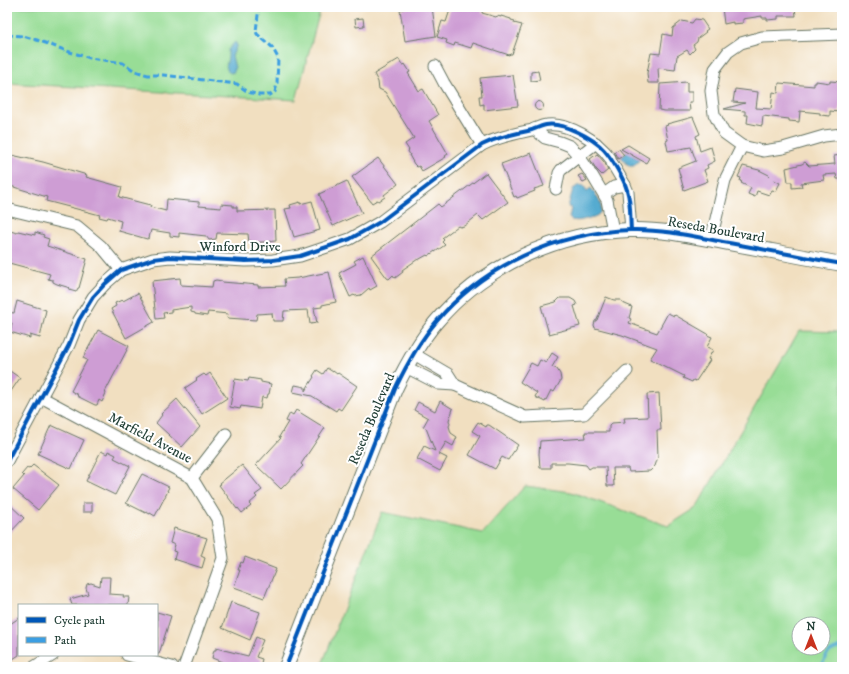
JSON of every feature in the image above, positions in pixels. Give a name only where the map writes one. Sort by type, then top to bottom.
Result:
[{"type":"main road","name":"Reseda Boulevard","points":[[286,667],[395,389],[424,337],[448,309],[462,296],[503,267],[522,257],[563,241],[613,231],[631,230],[674,233],[842,264]]},
{"type":"street","points":[[842,34],[762,37],[741,43],[728,52],[715,69],[711,91],[714,114],[724,133],[742,146],[763,151],[783,148],[824,136],[842,134]]},
{"type":"street","points":[[435,66],[482,145]]},
{"type":"street","name":"Winford Drive","points":[[7,461],[93,297],[121,270],[152,259],[170,257],[246,261],[273,260],[300,256],[327,247],[350,239],[380,222],[482,145],[511,134],[547,125],[563,127],[580,133],[604,150],[625,184],[628,192],[631,230]]},
{"type":"street","points":[[534,129],[545,138],[570,146],[579,156],[604,194],[610,208],[613,231]]},
{"type":"street","points":[[570,146],[580,133]]},
{"type":"street","points":[[556,188],[561,170],[596,143]]},
{"type":"street","points":[[712,240],[725,180],[742,146]]},
{"type":"street","points":[[604,194],[614,187],[625,184]]},
{"type":"street","points":[[7,209],[77,226],[101,246],[121,270]]},
{"type":"street","points":[[414,354],[448,374],[455,385]]},
{"type":"street","points":[[406,367],[439,384],[455,385],[525,417],[584,414],[627,371]]},
{"type":"street","name":"Marfield Avenue","points":[[41,397],[192,478],[217,519],[223,558],[184,667]]},
{"type":"street","points":[[192,478],[226,434]]},
{"type":"street","points":[[34,667],[51,656]]},
{"type":"street","points":[[131,656],[172,667]]},
{"type":"green space","points":[[7,7],[321,7],[296,100],[7,83]]},
{"type":"green space","points":[[799,331],[842,332],[842,667],[321,667],[382,512],[483,533],[525,486],[571,492],[668,526],[696,508]]},
{"type":"water","points":[[235,42],[237,45],[232,56],[235,68],[234,72],[230,73],[226,67],[228,50]]},
{"type":"water","points":[[629,151],[634,154],[633,156],[640,159],[634,166],[629,166],[621,157]]},
{"type":"water","points":[[579,185],[584,186],[587,191],[591,188],[600,202],[601,210],[594,217],[577,221],[569,218],[571,208],[568,207],[573,189]]},
{"type":"building","points":[[409,7],[432,7],[436,36],[405,41],[400,10]]},
{"type":"building","points":[[451,7],[483,7],[482,13],[511,19],[515,21],[514,23],[522,25],[512,54],[509,55],[473,43],[471,48],[455,43],[454,46],[446,43],[447,40],[437,37],[442,21],[446,22]]},
{"type":"building","points":[[722,7],[795,7],[796,16],[778,16],[778,19],[767,20],[767,18],[762,18],[762,16],[743,19],[743,23],[733,24],[733,22],[724,24]]},
{"type":"building","points":[[363,18],[364,26],[356,27],[355,19]]},
{"type":"building","points":[[695,19],[702,20],[708,29],[693,45],[695,49],[690,54],[687,50],[677,56],[675,70],[658,68],[659,83],[648,83],[647,73],[651,53],[660,54],[663,34],[672,36],[673,28],[682,21],[692,23]]},
{"type":"building","points":[[399,59],[402,65],[405,64],[410,72],[408,73],[419,91],[423,89],[437,113],[438,115],[429,121],[448,154],[445,156],[446,157],[422,171],[419,166],[417,167],[414,164],[405,144],[414,138],[385,92],[379,89],[378,82],[374,74]]},
{"type":"building","points":[[538,71],[540,80],[531,81],[531,72]]},
{"type":"building","points":[[513,75],[518,106],[484,110],[484,104],[480,105],[479,96],[482,96],[480,78]]},
{"type":"building","points":[[816,81],[830,83],[830,81],[841,82],[840,93],[842,93],[839,112],[830,111],[830,116],[820,115],[820,113],[800,111],[799,122],[789,121],[789,119],[763,116],[762,126],[747,123],[748,115],[745,115],[745,111],[724,109],[745,103],[733,102],[735,89],[758,92],[756,108],[771,109],[773,92],[778,93],[779,83],[814,86]]},
{"type":"building","points":[[687,82],[687,92],[692,92],[692,102],[689,102],[690,111],[659,110],[660,84]]},
{"type":"building","points":[[537,102],[541,102],[543,106],[541,110],[537,110],[535,108],[535,104]]},
{"type":"building","points":[[693,117],[700,134],[696,136],[700,151],[711,147],[715,161],[707,165],[708,168],[704,170],[708,181],[684,190],[678,168],[696,161],[691,147],[668,151],[666,141],[668,140],[665,126],[668,125],[667,124]]},
{"type":"building","points":[[628,145],[649,158],[646,163],[621,149]]},
{"type":"building","points":[[619,149],[624,155],[618,159],[614,152]]},
{"type":"building","points":[[531,153],[544,186],[534,189],[535,191],[517,198],[516,196],[514,197],[501,164]]},
{"type":"building","points":[[7,154],[43,162],[87,175],[86,177],[122,187],[119,197],[151,205],[150,207],[166,211],[167,199],[199,202],[199,206],[221,208],[221,204],[233,205],[233,207],[237,207],[237,211],[275,210],[276,241],[249,243],[248,234],[217,233],[216,239],[209,240],[206,236],[179,233],[179,237],[170,236],[170,233],[151,230],[149,238],[147,239],[119,231],[121,221],[108,217],[107,219],[99,217],[100,215],[46,201],[47,197],[7,185]]},
{"type":"building","points":[[597,154],[605,163],[608,170],[602,175],[590,159]]},
{"type":"building","points":[[842,155],[842,179],[837,179],[836,174],[823,175],[824,180],[801,183],[802,187],[792,188],[792,182],[788,182],[786,168],[805,162],[809,166],[835,164],[834,156]]},
{"type":"building","points":[[378,158],[398,184],[384,195],[385,197],[372,203],[352,177]]},
{"type":"building","points":[[743,166],[759,170],[780,183],[776,191],[772,190],[769,195],[757,191],[755,197],[748,194],[751,188],[741,183],[741,178],[738,177]]},
{"type":"building","points":[[486,173],[508,202],[483,220],[478,215],[464,226],[458,226],[442,238],[444,240],[442,242],[445,245],[428,256],[427,255],[418,259],[402,270],[403,272],[395,278],[393,275],[389,279],[387,278],[371,256],[438,204],[441,207]]},
{"type":"building","points":[[582,174],[587,180],[583,182],[578,176]]},
{"type":"building","points":[[347,181],[362,213],[333,226],[319,194]]},
{"type":"building","points":[[312,201],[320,230],[294,237],[285,209],[291,208],[290,205],[300,202],[300,204]]},
{"type":"building","points":[[7,230],[35,235],[35,232],[44,235],[43,237],[49,239],[47,246],[87,259],[79,288],[76,292],[48,279],[50,274],[9,263],[10,259],[7,258]]},
{"type":"building","points":[[363,256],[377,286],[370,290],[369,288],[361,295],[354,295],[350,297],[339,273],[356,264],[354,261]]},
{"type":"building","points":[[329,272],[336,302],[314,308],[317,323],[310,324],[308,310],[284,311],[283,321],[273,321],[272,313],[257,314],[256,320],[227,318],[228,314],[208,312],[207,316],[195,314],[191,312],[191,307],[171,310],[171,312],[163,313],[164,318],[156,319],[152,281],[180,278],[181,285],[212,287],[213,281],[216,280],[222,282],[258,285],[258,287],[285,286],[284,279]]},
{"type":"building","points":[[138,293],[154,322],[126,338],[111,309],[116,306],[115,303],[122,300],[123,301]]},
{"type":"building","points":[[606,297],[614,300],[620,300],[632,307],[629,318],[631,319],[629,323],[657,333],[668,313],[674,316],[675,315],[712,337],[707,347],[713,350],[708,359],[710,360],[696,381],[693,380],[692,382],[683,378],[684,376],[650,359],[657,348],[622,335],[595,328],[595,321],[597,320]]},
{"type":"building","points":[[560,298],[570,298],[575,301],[577,305],[574,306],[580,326],[549,334],[541,306],[556,302]]},
{"type":"building","points":[[17,301],[46,310],[40,338],[30,335],[30,338],[10,332],[12,323],[7,321],[7,312],[14,313]]},
{"type":"building","points":[[98,330],[129,346],[105,392],[106,393],[102,402],[99,400],[97,405],[95,405],[77,396],[78,395],[71,391],[87,360],[83,358]]},
{"type":"building","points":[[552,353],[558,357],[552,367],[557,369],[561,380],[554,392],[551,390],[545,402],[535,397],[537,393],[520,382],[531,363],[537,366],[540,360],[546,363]]},
{"type":"building","points":[[327,368],[337,374],[338,373],[357,386],[341,410],[338,408],[336,411],[312,396],[293,392],[295,385],[305,387],[305,391],[317,370],[323,374]]},
{"type":"building","points":[[7,369],[20,378],[7,397]]},
{"type":"building","points":[[210,373],[227,398],[202,414],[185,388],[204,374],[206,376]]},
{"type":"building","points":[[249,378],[261,380],[261,382],[271,384],[267,398],[262,397],[260,409],[241,406],[240,409],[230,407],[235,379],[248,381]]},
{"type":"building","points":[[659,393],[661,430],[657,430],[658,457],[655,466],[650,471],[629,472],[628,468],[613,468],[614,486],[607,486],[606,467],[592,467],[589,469],[586,465],[551,463],[551,468],[540,468],[540,441],[586,438],[585,432],[609,432],[609,426],[612,423],[625,422],[624,418],[648,417],[647,394]]},
{"type":"building","points":[[177,399],[200,427],[182,447],[156,423],[162,415],[161,414]]},
{"type":"building","points":[[440,401],[453,409],[449,420],[449,426],[451,433],[457,437],[453,446],[446,442],[439,454],[447,458],[440,471],[417,459],[424,446],[435,451],[426,428],[423,427],[428,418],[414,410],[418,402],[435,411]]},
{"type":"building","points":[[296,410],[325,428],[301,464],[303,466],[281,489],[256,465],[281,438],[279,437],[288,422],[286,421],[290,413],[293,415]]},
{"type":"building","points":[[478,422],[486,427],[489,425],[518,445],[508,460],[502,457],[495,469],[469,455],[480,436],[472,431]]},
{"type":"building","points":[[51,425],[84,440],[71,469],[38,454]]},
{"type":"building","points":[[101,451],[107,454],[108,451],[116,455],[114,458],[130,466],[115,495],[86,481]]},
{"type":"building","points":[[33,465],[59,485],[38,510],[13,489],[24,476],[22,474],[27,468],[29,469]]},
{"type":"building","points":[[242,465],[262,490],[255,495],[257,497],[249,504],[251,506],[242,513],[238,508],[237,509],[219,485]]},
{"type":"building","points":[[142,474],[169,487],[155,516],[126,503]]},
{"type":"building","points":[[7,502],[24,518],[7,536]]},
{"type":"building","points":[[83,503],[92,503],[92,512],[83,512]]},
{"type":"building","points":[[174,528],[207,538],[201,556],[205,558],[202,568],[174,559],[176,552],[173,551],[175,545],[170,543]]},
{"type":"building","points":[[245,557],[276,569],[264,598],[234,587],[240,570],[238,570]]},
{"type":"building","points":[[101,577],[110,577],[109,594],[124,595],[123,597],[129,597],[128,604],[72,604],[70,599],[88,594],[86,588],[87,584],[91,583],[100,586]]},
{"type":"building","points":[[231,602],[260,612],[250,640],[222,628]]},
{"type":"building","points":[[158,612],[171,616],[158,654]]},
{"type":"building","points":[[18,619],[18,656],[7,663],[7,626]]},
{"type":"building","points":[[256,637],[263,640],[256,657],[262,659],[260,667],[220,667],[222,662],[212,658],[216,648],[248,656]]},
{"type":"waterway","points":[[822,667],[828,653],[842,647]]},
{"type":"marked path","points":[[7,35],[23,36],[90,58],[123,63],[135,71],[148,75],[163,75],[237,84],[248,92],[259,95],[270,95],[275,92],[277,84],[278,58],[272,47],[257,34],[256,31],[259,7]]},
{"type":"cycle path","points":[[7,461],[69,345],[79,320],[93,297],[121,270],[153,259],[170,257],[246,261],[273,260],[300,256],[327,247],[350,239],[380,222],[482,145],[512,134],[532,130],[546,125],[569,128],[593,141],[604,150],[621,175],[627,190],[630,205],[631,230]]},
{"type":"cycle path","points":[[286,667],[399,380],[413,354],[436,322],[455,302],[476,284],[523,256],[549,245],[576,237],[603,232],[630,230],[677,233],[842,264]]}]
